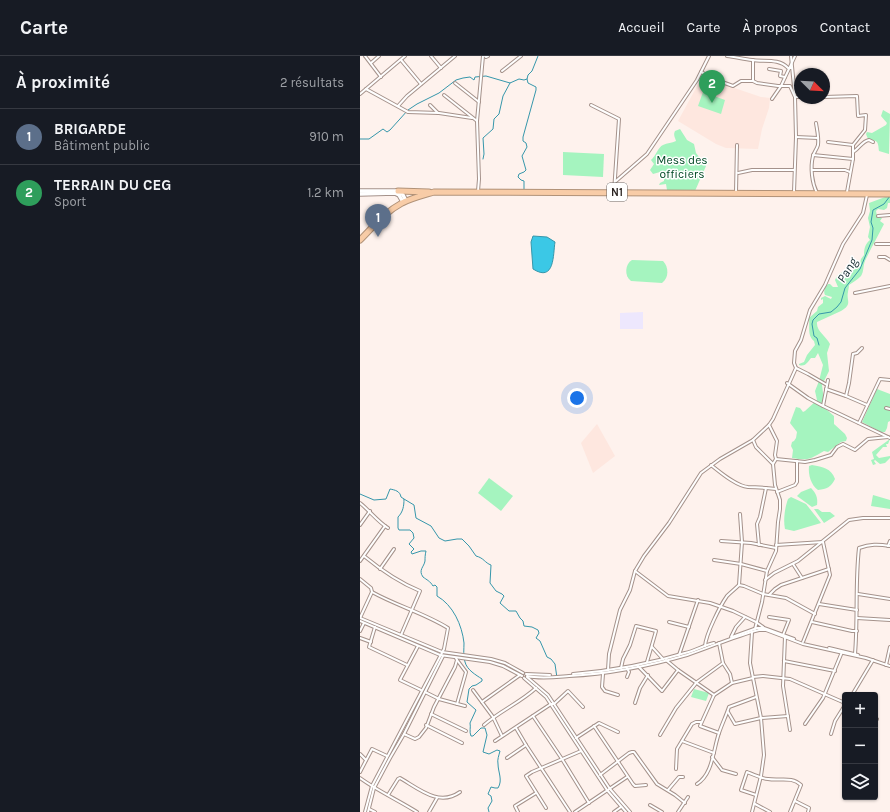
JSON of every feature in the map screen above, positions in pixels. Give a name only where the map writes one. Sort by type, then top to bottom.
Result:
[{"type":"highway","points":[[398,191],[434,192]]},
{"type":"highway","name":"N1","points":[[360,240],[383,217],[405,202],[434,192],[890,194]]},
{"type":"main road","points":[[360,192],[398,191],[403,195],[405,202]]},
{"type":"main road","points":[[371,192],[397,194],[405,202]]},
{"type":"street","points":[[365,56],[381,77]]},
{"type":"street","points":[[371,63],[379,56]]},
{"type":"street","points":[[360,94],[405,56]]},
{"type":"street","points":[[432,56],[441,68]]},
{"type":"street","points":[[398,106],[407,96],[455,56]]},
{"type":"street","points":[[478,192],[479,180],[476,121],[485,56]]},
{"type":"street","points":[[502,72],[520,56]]},
{"type":"street","points":[[616,181],[647,154],[683,102],[709,56]]},
{"type":"street","points":[[727,56],[753,60],[774,61],[785,64],[788,68],[792,68]]},
{"type":"street","points":[[791,56],[794,87]]},
{"type":"street","points":[[772,99],[781,86],[788,68],[795,56]]},
{"type":"street","points":[[401,60],[421,84]]},
{"type":"street","points":[[752,81],[753,60]]},
{"type":"street","points":[[769,69],[781,70],[780,76],[785,77]]},
{"type":"street","points":[[701,72],[733,86],[741,80],[790,86],[794,95]]},
{"type":"street","points":[[455,83],[479,102]]},
{"type":"street","points":[[366,89],[407,111],[439,113],[472,118]]},
{"type":"street","points":[[444,95],[476,121]]},
{"type":"street","points":[[830,97],[857,96],[858,116],[866,116],[865,130],[853,145],[853,159],[847,193]]},
{"type":"street","points":[[794,194],[796,137],[795,104]]},
{"type":"street","points":[[430,105],[439,113]]},
{"type":"street","points":[[591,105],[619,119],[616,181],[614,192]]},
{"type":"street","points":[[816,123],[818,146],[813,155],[812,170],[814,186],[817,193]]},
{"type":"street","points":[[796,137],[818,138]]},
{"type":"street","points":[[853,152],[857,150],[865,141],[869,140],[873,142]]},
{"type":"street","points":[[828,142],[853,145]]},
{"type":"street","points":[[736,194],[738,145]]},
{"type":"street","points":[[813,155],[853,159]]},
{"type":"street","points":[[738,174],[752,170],[794,170]]},
{"type":"street","points":[[812,170],[845,170],[850,172]]},
{"type":"street","points":[[827,385],[796,368],[794,363],[795,352],[801,340],[810,310],[825,285],[843,244],[863,213],[867,200],[867,194]]},
{"type":"street","points":[[878,216],[890,215]]},
{"type":"street","points":[[876,244],[890,244]]},
{"type":"street","points":[[879,257],[884,257],[890,260]]},
{"type":"street","points":[[855,293],[890,286]]},
{"type":"street","points":[[846,396],[853,354],[857,353],[862,348]]},
{"type":"street","points":[[608,670],[610,649],[620,610],[630,590],[635,571],[644,556],[686,498],[701,474],[711,465],[732,451],[753,440],[769,425],[796,368]]},
{"type":"street","points":[[859,423],[880,379],[890,380]]},
{"type":"street","points":[[823,406],[828,380]]},
{"type":"street","points":[[788,384],[808,398],[823,406],[889,437]]},
{"type":"street","points":[[826,389],[867,405]]},
{"type":"street","points":[[755,630],[767,571],[776,548],[780,509],[780,500],[776,489],[773,464],[776,459],[775,455],[777,441],[769,425]]},
{"type":"street","points":[[776,459],[805,462],[831,455],[837,446],[843,444],[855,450],[868,439],[889,437]]},
{"type":"street","points":[[753,440],[756,447],[773,464]]},
{"type":"street","points":[[777,492],[795,485],[797,482],[797,461]]},
{"type":"street","points":[[711,465],[718,472],[731,480],[747,487],[776,489]]},
{"type":"street","points":[[759,545],[757,524],[760,517],[766,488]]},
{"type":"street","points":[[360,503],[370,511],[379,522],[388,528]]},
{"type":"street","points":[[360,525],[370,511]]},
{"type":"street","points":[[705,646],[706,639],[721,606],[739,585],[742,564],[740,514]]},
{"type":"street","points":[[765,580],[774,573],[806,556],[849,520],[863,518],[890,518]]},
{"type":"street","points":[[360,561],[385,526]]},
{"type":"street","points":[[721,541],[742,542],[776,548]]},
{"type":"street","points":[[855,654],[858,618],[857,570],[859,548],[877,544],[889,546],[890,541]]},
{"type":"street","points":[[776,545],[823,542]]},
{"type":"street","points":[[803,642],[816,614],[830,577],[823,542]]},
{"type":"street","points":[[380,569],[394,549]]},
{"type":"street","points":[[364,556],[380,569],[403,584],[420,591],[401,635]]},
{"type":"street","points":[[714,560],[742,564],[767,571]]},
{"type":"street","points":[[793,564],[802,578]]},
{"type":"street","points":[[769,595],[781,585],[829,569]]},
{"type":"street","points":[[635,571],[668,596],[698,600],[721,606],[756,622],[764,628],[783,635],[803,642],[866,658]]},
{"type":"street","points":[[360,578],[371,588],[372,592],[383,599],[434,619],[448,628],[442,655],[404,734],[373,787],[369,810],[375,812]]},
{"type":"street","points":[[739,585],[763,594],[786,598],[816,614]]},
{"type":"street","points":[[372,592],[360,618],[418,646],[442,655],[457,659],[482,660],[524,675],[534,677],[602,674],[679,655],[764,628]]},
{"type":"street","points":[[858,594],[890,599]]},
{"type":"street","points":[[679,655],[698,600]]},
{"type":"street","points":[[819,604],[857,610]]},
{"type":"street","points":[[731,638],[736,627],[745,617]]},
{"type":"street","points":[[769,617],[789,620],[783,635]]},
{"type":"street","points":[[858,618],[890,620]]},
{"type":"street","points":[[360,621],[401,635],[442,652],[491,659],[505,663],[524,675],[548,695],[600,775],[608,790],[630,812]]},
{"type":"street","points":[[669,622],[689,627]]},
{"type":"street","points":[[812,622],[857,631]]},
{"type":"street","points":[[360,631],[364,623]]},
{"type":"street","points":[[376,626],[369,647],[407,665]]},
{"type":"street","points":[[621,668],[636,626],[656,631],[647,662]]},
{"type":"street","points":[[558,676],[602,672],[686,655],[755,630],[766,630],[803,644],[866,658],[890,666]]},
{"type":"street","points":[[752,632],[750,663],[760,718],[764,755],[761,776],[752,812]]},
{"type":"street","points":[[785,637],[783,686],[790,730]]},
{"type":"street","points":[[360,638],[371,642]]},
{"type":"street","points":[[719,643],[723,663],[730,674],[732,683]]},
{"type":"street","points":[[418,646],[400,680],[439,699],[465,706]]},
{"type":"street","points":[[652,647],[678,670],[714,695]]},
{"type":"street","points":[[886,665],[890,647]]},
{"type":"street","points":[[804,724],[820,704],[842,652]]},
{"type":"street","points":[[365,812],[373,787],[387,756],[421,691],[442,655]]},
{"type":"street","points":[[404,734],[416,739],[422,734],[457,659]]},
{"type":"street","points":[[457,659],[466,672],[457,704]]},
{"type":"street","points":[[854,692],[873,660]]},
{"type":"street","points":[[784,661],[835,671]]},
{"type":"street","points":[[660,736],[676,708],[697,682],[723,663]]},
{"type":"street","points":[[638,666],[662,690],[678,670]]},
{"type":"street","points":[[627,668],[629,672],[627,678]]},
{"type":"street","points":[[602,674],[602,687],[605,691],[618,695]]},
{"type":"street","points":[[524,675],[546,697],[608,790],[626,812]]},
{"type":"street","points":[[482,702],[524,675]]},
{"type":"street","points":[[635,703],[640,688],[648,675]]},
{"type":"street","points":[[719,732],[700,726],[701,722],[714,695],[732,683],[753,678],[783,677],[842,702]]},
{"type":"street","points":[[484,725],[493,717],[528,696],[536,688]]},
{"type":"street","points":[[473,690],[493,717],[502,736]]},
{"type":"street","points":[[495,741],[550,704],[554,704],[568,691],[583,706]]},
{"type":"street","points":[[697,784],[704,780],[707,773],[719,732],[729,707],[756,697]]},
{"type":"street","points":[[831,734],[835,721],[842,709]]},
{"type":"street","points":[[728,712],[735,724],[760,718],[788,716]]},
{"type":"street","points":[[431,714],[466,732]]},
{"type":"street","points":[[533,716],[589,803]]},
{"type":"street","points":[[676,769],[676,753],[682,741],[692,724],[701,722]]},
{"type":"street","points":[[576,738],[598,723],[602,723],[618,732]]},
{"type":"street","points":[[426,724],[462,743]]},
{"type":"street","points":[[594,726],[627,777],[635,786],[646,785]]},
{"type":"street","points":[[516,728],[570,812]]},
{"type":"street","points":[[682,741],[714,753]]},
{"type":"street","points":[[506,758],[526,745]]},
{"type":"street","points":[[360,772],[372,749],[387,756]]},
{"type":"street","points":[[546,808],[526,776],[581,751]]},
{"type":"street","points":[[600,775],[634,752],[657,784],[668,790],[685,803]]},
{"type":"street","points":[[360,754],[366,760]]},
{"type":"street","points":[[712,757],[722,770],[736,774]]},
{"type":"street","points":[[756,796],[741,790],[747,772],[766,779],[790,779],[797,781],[801,785],[790,812]]},
{"type":"street","points":[[575,812],[627,777]]},
{"type":"street","points":[[668,790],[679,777],[683,777]]},
{"type":"street","points":[[360,778],[417,812]]},
{"type":"street","points":[[388,795],[400,778],[437,798],[450,798],[460,792]]},
{"type":"street","points":[[518,812],[515,806],[536,793]]},
{"type":"street","points":[[678,812],[688,797]]},
{"type":"street","points":[[429,812],[437,798]]},
{"type":"street","points":[[795,801],[809,808],[808,812]]},
{"type":"street","points":[[754,804],[770,812]]},
{"type":"street","points":[[650,805],[662,812]]},
{"type":"street","points":[[614,812],[622,807]]},
{"type":"shaded area","points":[[702,77],[761,97],[770,98],[769,108],[762,129],[758,149],[726,148],[716,144],[678,121]]},
{"type":"shaded area","points":[[643,312],[643,329],[620,329],[620,313]]},
{"type":"shaded area","points":[[597,424],[615,456],[593,473],[581,443]]},
{"type":"green space","points":[[703,92],[725,100],[721,114],[698,106]]},
{"type":"green space","points":[[883,110],[890,114],[889,154],[879,151],[877,142],[868,139],[866,134],[867,132],[872,133],[886,125],[887,123],[881,116]]},
{"type":"green space","name":"Mess des officiers","points":[[680,129],[687,140],[694,144],[696,153],[706,166],[695,191],[667,190],[666,184],[659,185],[664,181],[664,175],[660,172],[653,174],[650,170],[654,164],[651,160],[661,146],[676,141],[674,132]]},
{"type":"green space","points":[[563,152],[604,154],[603,177],[563,175]]},
{"type":"green space","points":[[890,196],[890,203],[888,203],[887,208],[884,210],[878,209],[876,211],[877,216],[882,218],[880,221],[884,224],[865,261],[861,276],[849,285],[847,306],[845,309],[817,322],[818,328],[830,344],[827,353],[829,371],[822,385],[824,401],[820,406],[834,416],[834,424],[845,434],[847,438],[846,441],[841,442],[828,452],[824,451],[809,459],[792,458],[793,450],[791,446],[792,442],[796,438],[797,432],[790,423],[796,407],[800,408],[803,412],[817,400],[815,391],[823,365],[818,353],[815,358],[811,358],[806,364],[799,365],[804,362],[807,355],[815,345],[810,336],[809,318],[823,303],[823,299],[821,300],[821,298],[825,296],[831,299],[832,297],[824,294],[826,286],[830,284],[833,287],[838,287],[835,280],[839,274],[848,271],[855,266],[859,267],[861,259],[864,255],[865,247],[870,240],[868,237],[870,227],[868,218],[870,211],[869,203]]},
{"type":"green space","points":[[632,260],[663,261],[667,269],[666,278],[662,283],[631,281],[627,276],[626,270],[628,264]]},
{"type":"green space","points":[[877,389],[890,394],[890,421],[888,422],[885,432],[881,432],[862,422]]},
{"type":"green space","points":[[890,439],[888,444],[886,444],[887,447],[883,447],[876,455],[879,458],[890,456],[890,458],[885,463],[880,464],[875,460],[874,461],[876,464],[873,465],[871,460],[874,459],[872,452]]},
{"type":"green space","points":[[812,465],[823,467],[831,472],[835,479],[830,486],[821,490],[816,488],[810,480],[809,466]]},
{"type":"green space","points":[[489,478],[513,496],[501,511],[478,493]]},
{"type":"green space","points":[[811,488],[817,498],[817,505],[812,507],[797,496],[801,492]]},
{"type":"green space","points":[[873,495],[890,500],[890,509],[871,506]]},
{"type":"green space","points":[[791,497],[806,504],[821,523],[794,531],[785,529],[785,510],[788,499]]},
{"type":"green space","points":[[814,509],[818,509],[822,512],[830,512],[835,516],[824,523]]},
{"type":"green space","points":[[694,689],[709,693],[706,701],[691,697]]},
{"type":"water","points":[[533,236],[547,237],[555,242],[552,265],[549,270],[545,272],[540,272],[533,269],[531,242]]},
{"type":"waterway","points":[[524,189],[524,181],[518,177],[519,174],[526,170],[522,156],[527,147],[526,143],[523,141],[523,137],[536,90],[536,87],[528,83],[527,79],[538,56]]},
{"type":"waterway","points":[[360,139],[369,139],[383,129],[387,132],[408,110],[439,93],[456,80],[470,77],[474,80],[475,77],[486,76],[510,83],[519,79],[527,79]]},
{"type":"waterway","points":[[483,159],[483,138],[493,129],[494,119],[499,114],[503,96],[510,83]]},
{"type":"waterway","name":"Pang","points":[[819,345],[817,338],[814,336],[812,324],[813,320],[819,314],[831,312],[841,302],[845,288],[860,269],[872,240],[873,228],[871,222],[873,210],[884,204],[890,196]]},
{"type":"waterway","points":[[360,494],[374,500],[386,499],[390,489],[398,492],[404,499],[403,509],[398,517],[398,528],[399,530],[410,530],[413,533],[414,538],[409,544],[414,549],[411,552],[412,554],[426,551],[425,561],[421,570],[422,575],[433,586],[435,585],[437,587],[437,596],[448,605],[456,616],[463,636],[466,665],[472,672],[482,679],[482,681],[469,689],[467,702],[476,710],[470,723],[471,736],[473,736],[481,728],[485,728],[487,735],[483,752],[489,754],[497,750],[500,751],[498,761],[500,782],[498,788],[491,787],[488,794],[491,796],[492,801],[488,808],[489,812]]},
{"type":"waterway","points":[[404,499],[414,505],[416,518],[431,526],[439,538],[445,541],[462,539],[476,556],[491,565],[490,583],[496,591],[504,596],[500,603],[509,611],[516,611],[523,621],[524,626],[532,627],[538,630],[539,633],[536,638],[540,641],[547,657],[555,664],[557,678]]},
{"type":"place","name":"TERRAIN DU CEG","points":[[712,103]]},
{"type":"place","name":"BRIGARDE","points":[[378,237]]}]
